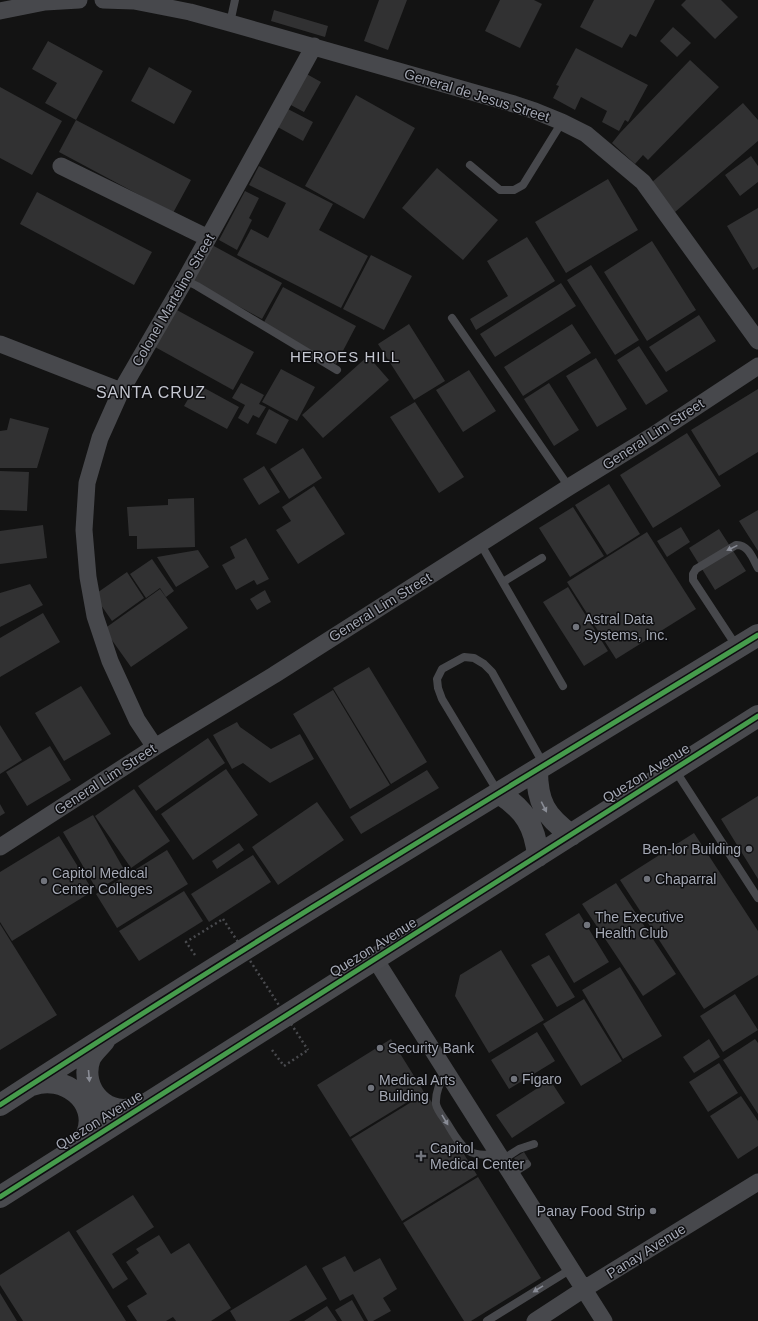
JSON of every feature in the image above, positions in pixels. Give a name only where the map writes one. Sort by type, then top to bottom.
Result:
[{"type":"main road","points":[[0,1105],[113,1032],[758,635]]},
{"type":"main road","name":"Quezon Avenue","points":[[0,1197],[758,716]]},
{"type":"main road","points":[[541,768],[537,785],[544,807],[559,826],[571,835]]},
{"type":"main road","points":[[499,794],[512,802],[523,813],[531,826],[536,841],[538,856]]},
{"type":"main road","points":[[113,1032],[90,1058],[88,1077],[94,1094],[108,1107],[117,1110],[135,1108],[154,1099]]},
{"type":"main road","points":[[29,1086],[39,1082],[50,1081],[70,1088],[82,1099],[88,1114],[89,1125],[86,1136],[73,1151]]},
{"type":"street","points":[[0,10],[45,2],[79,0]]},
{"type":"street","name":"General de Jesus Street","points":[[103,0],[134,1],[190,12],[314,46],[514,104],[562,122],[586,134],[643,182],[758,341]]},
{"type":"street","name":"Colonel Martelino Street","points":[[155,747],[137,720],[110,661],[94,616],[88,577],[84,530],[87,483],[100,438],[121,391],[185,280],[314,46]]},
{"type":"street","points":[[61,166],[208,238]]},
{"type":"street","points":[[0,344],[121,391]]},
{"type":"street","name":"General Lim Street","points":[[0,846],[155,747],[274,675],[480,543],[652,436],[758,366]]},
{"type":"street","points":[[375,959],[604,1321]]},
{"type":"street","name":"Panay Avenue","points":[[535,1321],[584,1289],[758,1182]]},
{"type":"lane","points":[[230,23],[236,0]]},
{"type":"lane","points":[[470,165],[500,190],[514,190],[523,185],[562,122]]},
{"type":"lane","points":[[185,280],[337,370]]},
{"type":"lane","points":[[452,318],[569,487]]},
{"type":"lane","points":[[480,543],[563,686]]},
{"type":"lane","points":[[737,648],[693,580],[693,574],[696,569],[736,545],[741,544],[745,546],[758,568]]},
{"type":"lane","points":[[503,582],[542,558]]},
{"type":"lane","points":[[499,794],[442,699],[438,688],[437,679],[442,669],[464,657],[474,658],[484,664],[492,672],[541,768]]},
{"type":"lane","points":[[674,769],[758,898]]},
{"type":"lane","points":[[446,1071],[437,1094],[436,1106],[461,1146],[476,1154],[500,1156],[534,1144]]},
{"type":"lane","points":[[511,1174],[527,1164]]},
{"type":"lane","points":[[487,1321],[571,1269]]},
{"type":"path","points":[[186,942],[223,918],[308,1050],[284,1066]]},
{"type":"building","points":[[379,0],[407,0],[388,50],[364,41]]},
{"type":"building","points":[[500,0],[534,0],[542,4],[520,48],[485,31]]},
{"type":"building","points":[[594,0],[655,0],[636,37],[630,34],[622,48],[580,27]]},
{"type":"building","points":[[686,0],[721,0],[738,17],[715,39],[681,5]]},
{"type":"building","points":[[274,10],[328,26],[325,37],[271,21]]},
{"type":"building","points":[[673,27],[691,43],[677,57],[660,41]]},
{"type":"building","points":[[48,41],[103,71],[76,120],[45,103],[57,83],[32,69]]},
{"type":"building","points":[[576,48],[648,85],[628,122],[625,120],[619,131],[602,122],[607,111],[581,97],[575,110],[553,98],[559,86],[556,85]]},
{"type":"building","points":[[690,60],[719,87],[648,160],[643,155],[635,164],[612,143]]},
{"type":"building","points":[[149,67],[192,91],[174,124],[131,101]]},
{"type":"building","points":[[303,72],[321,82],[304,112],[287,103]]},
{"type":"building","points":[[0,87],[62,121],[32,175],[0,158]]},
{"type":"building","points":[[356,95],[415,128],[364,219],[305,186]]},
{"type":"building","points":[[743,103],[758,120],[758,141],[675,212],[651,183]]},
{"type":"building","points":[[284,107],[313,122],[303,141],[274,125]]},
{"type":"building","points":[[76,120],[191,180],[173,213],[59,152]]},
{"type":"building","points":[[751,156],[758,166],[758,182],[740,196],[725,175]]},
{"type":"building","points":[[259,166],[333,204],[319,230],[368,256],[341,308],[237,255],[251,229],[268,238],[286,203],[249,185]]},
{"type":"building","points":[[437,168],[498,220],[463,260],[402,208]]},
{"type":"building","points":[[608,179],[638,230],[566,273],[535,222]]},
{"type":"building","points":[[245,191],[259,198],[249,218],[252,220],[237,250],[219,240]]},
{"type":"building","points":[[37,192],[152,252],[134,285],[20,224]]},
{"type":"building","points":[[758,208],[758,267],[753,270],[727,226]]},
{"type":"building","points":[[527,237],[555,281],[476,330],[470,319],[508,296],[487,261]]},
{"type":"building","points":[[652,241],[696,310],[647,341],[604,272]]},
{"type":"building","points":[[212,245],[282,283],[262,319],[192,281]]},
{"type":"building","points":[[371,255],[412,276],[384,330],[343,309]]},
{"type":"building","points":[[591,265],[639,340],[615,355],[567,280]]},
{"type":"building","points":[[561,283],[576,306],[495,357],[480,334]]},
{"type":"building","points":[[283,287],[356,326],[336,364],[263,324]]},
{"type":"building","points":[[175,309],[254,352],[233,390],[155,347]]},
{"type":"building","points":[[699,315],[716,341],[666,372],[649,347]]},
{"type":"building","points":[[409,324],[445,381],[414,400],[378,344]]},
{"type":"building","points":[[572,324],[591,353],[523,396],[504,367]]},
{"type":"building","points":[[639,346],[668,391],[646,405],[617,360]]},
{"type":"building","points":[[368,356],[389,380],[323,438],[302,415]]},
{"type":"building","points":[[596,358],[627,409],[597,427],[566,376]]},
{"type":"building","points":[[281,369],[315,387],[297,421],[262,402]]},
{"type":"building","points":[[469,370],[496,411],[463,432],[436,390]]},
{"type":"building","points":[[241,383],[264,395],[259,404],[266,407],[259,418],[253,415],[248,424],[238,418],[245,405],[232,398]]},
{"type":"building","points":[[549,383],[579,430],[554,446],[524,399]]},
{"type":"building","points":[[197,384],[239,407],[227,429],[184,406]]},
{"type":"building","points":[[758,389],[758,452],[719,476],[691,430]]},
{"type":"building","points":[[415,402],[464,477],[439,493],[390,417]]},
{"type":"building","points":[[269,409],[289,420],[276,444],[256,434]]},
{"type":"building","points":[[10,418],[49,428],[37,468],[0,468],[0,431],[7,430]]},
{"type":"building","points":[[687,433],[721,486],[653,528],[620,475]]},
{"type":"building","points":[[303,448],[322,478],[289,499],[270,469]]},
{"type":"building","points":[[264,466],[280,492],[259,505],[243,479]]},
{"type":"building","points":[[0,471],[29,472],[27,511],[0,510]]},
{"type":"building","points":[[609,484],[640,534],[607,555],[575,505]]},
{"type":"building","points":[[314,486],[345,534],[298,564],[276,530],[291,521],[282,507]]},
{"type":"building","points":[[194,498],[195,547],[137,549],[137,536],[129,536],[127,507],[168,505],[168,499]]},
{"type":"building","points":[[573,507],[604,556],[570,577],[539,528]]},
{"type":"building","points":[[758,510],[758,551],[739,521]]},
{"type":"building","points":[[43,525],[47,558],[0,564],[0,531]]},
{"type":"building","points":[[681,527],[690,542],[667,557],[657,541]]},
{"type":"building","points":[[719,529],[746,571],[715,590],[689,548]]},
{"type":"building","points":[[647,532],[696,609],[616,659],[567,582]]},
{"type":"building","points":[[246,538],[269,579],[257,585],[254,580],[236,590],[222,565],[235,558],[230,547]]},
{"type":"building","points":[[198,550],[209,567],[176,587],[157,557]]},
{"type":"building","points":[[152,559],[174,591],[166,597],[160,588],[146,598],[130,574]]},
{"type":"building","points":[[127,572],[144,598],[112,621],[94,595]]},
{"type":"building","points":[[30,584],[43,605],[0,627],[0,593]]},
{"type":"building","name":"Astral Data Systems, Inc.","points":[[568,587],[608,651],[584,666],[543,602]]},
{"type":"building","points":[[160,589],[188,628],[131,667],[104,629]]},
{"type":"building","points":[[265,590],[271,602],[257,610],[250,599]]},
{"type":"building","points":[[43,613],[60,642],[0,677],[0,638]]},
{"type":"building","points":[[369,667],[427,762],[391,784],[333,688]]},
{"type":"building","points":[[81,686],[111,734],[64,761],[35,713]]},
{"type":"building","points":[[333,690],[390,785],[350,809],[293,714]]},
{"type":"building","points":[[237,722],[240,727],[271,749],[300,734],[314,759],[270,783],[243,763],[232,769],[213,735]]},
{"type":"building","points":[[0,725],[22,760],[0,774]]},
{"type":"building","points":[[208,738],[225,763],[156,811],[138,786]]},
{"type":"building","points":[[50,746],[71,780],[27,806],[6,772]]},
{"type":"building","points":[[226,769],[258,815],[193,860],[161,814]]},
{"type":"building","points":[[427,770],[439,788],[361,834],[350,817]]},
{"type":"building","points":[[134,789],[170,841],[131,868],[95,816]]},
{"type":"building","name":"Ben-lor Building","points":[[758,796],[758,879],[721,819]]},
{"type":"building","points":[[317,802],[344,840],[278,885],[252,847]]},
{"type":"building","points":[[0,804],[5,813],[0,816]]},
{"type":"building","points":[[93,815],[126,873],[97,890],[63,832]]},
{"type":"building","points":[[694,833],[758,931],[758,975],[704,1009],[620,880]]},
{"type":"building","name":"Capitol Medical Center Colleges","points":[[59,836],[93,891],[12,941],[0,922],[0,872]]},
{"type":"building","points":[[239,843],[244,850],[217,869],[212,861]]},
{"type":"building","points":[[167,850],[188,884],[117,928],[96,894]]},
{"type":"building","points":[[253,855],[271,882],[209,922],[191,894]]},
{"type":"building","points":[[616,883],[676,974],[643,996],[582,904]]},
{"type":"building","points":[[184,891],[203,921],[139,961],[119,931]]},
{"type":"building","points":[[579,913],[609,962],[574,983],[545,934]]},
{"type":"building","points":[[0,924],[57,1015],[0,1050]]},
{"type":"building","points":[[501,950],[544,1020],[489,1053],[455,996],[460,975]]},
{"type":"building","points":[[549,955],[575,997],[557,1007],[531,965]]},
{"type":"building","points":[[620,967],[662,1036],[623,1059],[582,990]]},
{"type":"building","points":[[735,994],[758,1030],[723,1052],[700,1016]]},
{"type":"building","points":[[584,999],[622,1061],[581,1086],[543,1024]]},
{"type":"building","points":[[537,1032],[555,1061],[509,1089],[491,1060]]},
{"type":"building","name":"Medical Arts Building","points":[[391,1039],[424,1092],[350,1137],[317,1085]]},
{"type":"building","points":[[709,1039],[720,1057],[694,1073],[683,1057]]},
{"type":"building","points":[[755,1039],[758,1043],[758,1114],[723,1060]]},
{"type":"building","points":[[719,1063],[738,1093],[708,1112],[689,1082]]},
{"type":"building","points":[[550,1080],[565,1103],[512,1138],[496,1115]]},
{"type":"building","name":"Capitol Medical Center","points":[[426,1093],[477,1175],[402,1221],[351,1139]]},
{"type":"building","points":[[741,1096],[758,1121],[758,1146],[738,1159],[710,1116]]},
{"type":"building","points":[[524,1152],[529,1160],[520,1166],[514,1158]]},
{"type":"building","points":[[478,1177],[541,1278],[471,1321],[464,1321],[403,1223]]},
{"type":"building","points":[[133,1195],[154,1227],[112,1254],[128,1279],[113,1289],[76,1231]]},
{"type":"building","points":[[69,1231],[126,1321],[23,1321],[0,1285],[0,1275]]},
{"type":"building","points":[[159,1235],[171,1254],[189,1243],[231,1308],[211,1321],[176,1321],[173,1317],[166,1321],[137,1321],[127,1306],[147,1294],[126,1262],[139,1253],[136,1249]]},
{"type":"building","points":[[345,1256],[354,1272],[380,1258],[397,1289],[383,1298],[391,1311],[373,1321],[368,1321],[353,1294],[340,1301],[322,1268]]},
{"type":"building","points":[[306,1265],[327,1299],[289,1321],[236,1321],[230,1311]]},
{"type":"building","points":[[0,1293],[17,1321],[0,1321]]},
{"type":"building","points":[[352,1300],[364,1321],[342,1321],[335,1310]]},
{"type":"building","points":[[327,1306],[337,1321],[304,1321]]},
{"type":"cycle path","points":[[0,1105],[282,926],[758,635]]},
{"type":"cycle path","points":[[0,1197],[758,716]]},
{"type":"place","name":"Astral Data Systems, Inc.","points":[[576,627]]},
{"type":"place","name":"Ben-lor Building","points":[[749,849]]},
{"type":"place","name":"Chaparral","points":[[647,879]]},
{"type":"place","name":"Capitol Medical Center Colleges","points":[[44,881]]},
{"type":"place","name":"The Executive Health Club","points":[[587,925]]},
{"type":"place","name":"Security Bank","points":[[380,1048]]},
{"type":"place","name":"Figaro","points":[[514,1079]]},
{"type":"place","name":"Medical Arts Building","points":[[371,1088]]},
{"type":"place","name":"Capitol Medical Center","points":[[421,1156]]},
{"type":"place","name":"Panay Food Strip","points":[[653,1211]]},
{"type":"district","name":"HEROES HILL","points":[[345,357]]},
{"type":"district","name":"SANTA CRUZ","points":[[151,392]]}]
